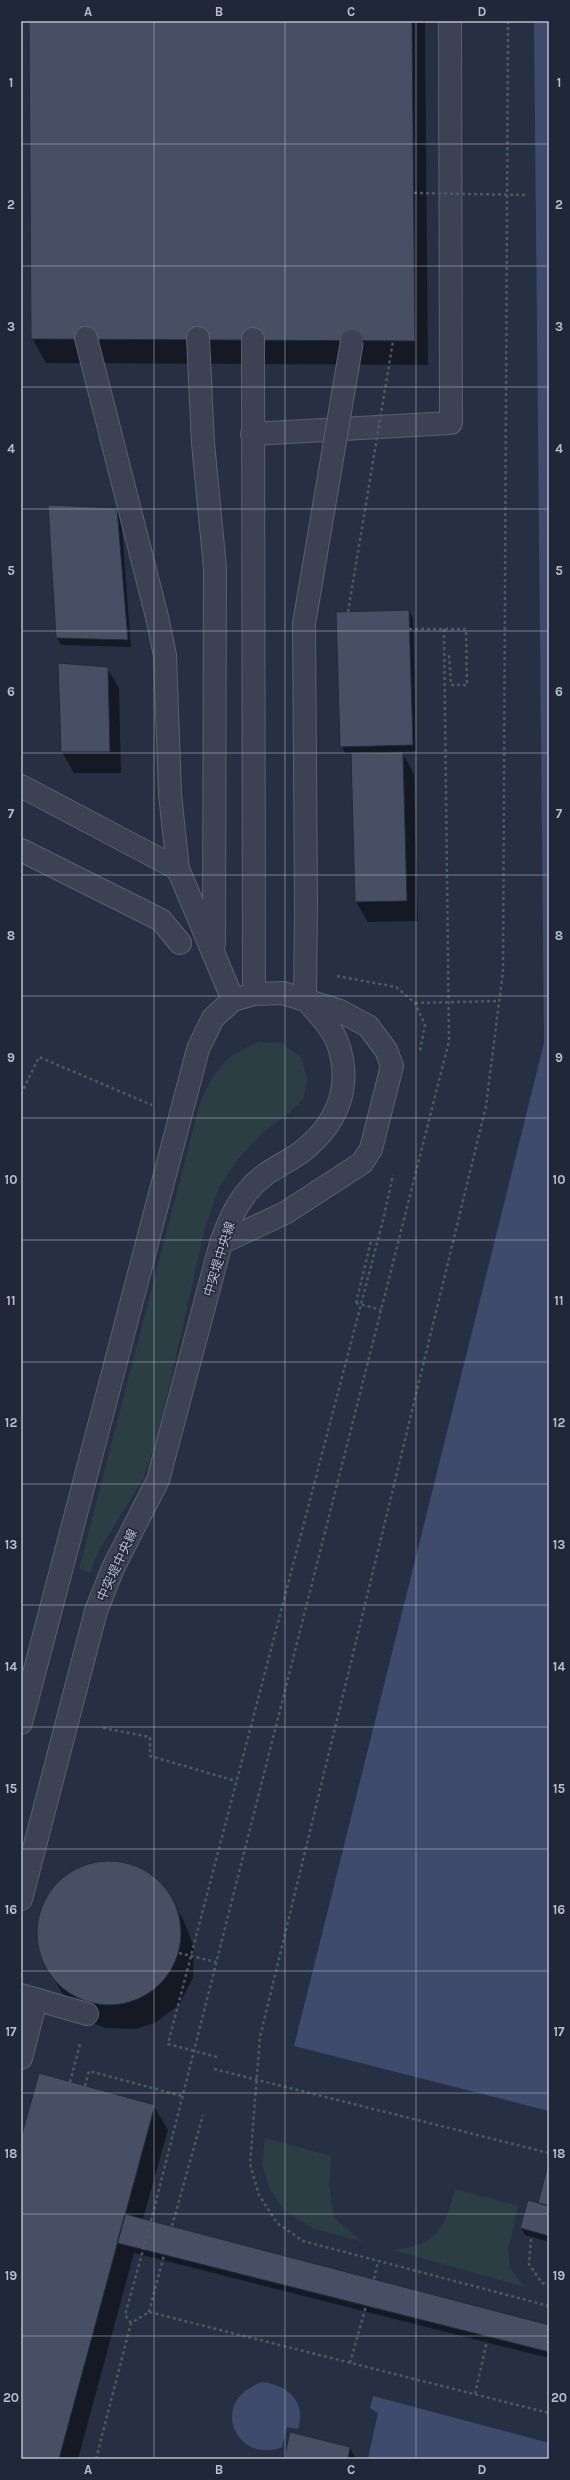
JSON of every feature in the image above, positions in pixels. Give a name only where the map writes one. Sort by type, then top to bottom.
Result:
[{"type":"street","points":[[252,434],[451,423],[450,21]]},
{"type":"street","points":[[86,338],[165,655],[170,794],[178,869],[214,951],[233,1000]]},
{"type":"street","points":[[198,338],[203,443],[215,568],[214,951]]},
{"type":"street","points":[[252,339],[254,994]]},
{"type":"street","points":[[306,1000],[304,624],[352,341]]},
{"type":"street","points":[[21,786],[178,869]]},
{"type":"street","points":[[21,850],[161,920],[180,942]]},
{"type":"street","points":[[21,1723],[198,1049],[213,1018],[233,1000],[254,994],[282,993],[340,1012],[368,1026],[386,1050],[392,1066],[371,1149],[362,1163],[285,1213],[221,1243]]},
{"type":"street","name":"中突堤中央線","points":[[21,1899],[96,1611],[113,1568],[158,1480],[221,1243],[233,1211],[247,1192],[270,1169],[300,1152],[318,1136],[333,1118],[342,1097],[344,1068],[338,1044],[325,1022],[306,1000]]},
{"type":"street","points":[[21,2058],[29,1998],[87,2014]]},
{"type":"path","points":[[508,21],[504,971],[486,1106],[260,2037],[250,2164],[259,2196],[277,2222],[303,2241],[549,2306]]},
{"type":"path","points":[[414,192],[526,195]]},
{"type":"path","points":[[348,612],[393,341]]},
{"type":"path","points":[[410,629],[466,629],[467,685],[451,685],[450,654]]},
{"type":"path","points":[[131,2323],[126,2315],[449,1041],[444,629]]},
{"type":"path","points":[[332,975],[396,987],[415,1003],[425,1024],[419,1055]]},
{"type":"path","points":[[415,1003],[499,1001]]},
{"type":"path","points":[[21,1094],[39,1057],[157,1107]]},
{"type":"path","points":[[217,2057],[168,2044],[383,1220],[394,1168]]},
{"type":"path","points":[[371,1241],[356,1303],[381,1310]]},
{"type":"path","points":[[103,1728],[150,1737],[150,1756],[236,1781]]},
{"type":"path","points":[[179,1953],[216,1962]]},
{"type":"path","points":[[214,2069],[549,2153]]},
{"type":"path","points":[[85,2086],[89,2070],[182,2096]]},
{"type":"path","points":[[172,2226],[203,2115]]},
{"type":"path","points":[[531,2240],[529,2264],[542,2283],[549,2285]]},
{"type":"path","points":[[96,2459],[131,2323],[149,2312],[164,2256]]},
{"type":"path","points":[[374,2279],[378,2261]]},
{"type":"path","points":[[350,2363],[366,2306]]},
{"type":"path","points":[[149,2312],[549,2413]]},
{"type":"path","points":[[475,2394],[487,2340]]},
{"type":"shaded area","points":[[259,1042],[282,1043],[301,1057],[307,1078],[304,1098],[289,1113],[261,1134],[238,1159],[219,1187],[205,1228],[157,1440],[143,1479],[97,1554],[90,1573],[79,1569],[200,1103],[216,1072],[222,1065],[237,1053]]},
{"type":"shaded area","points":[[265,2138],[331,2156],[329,2184],[334,2218],[363,2242],[312,2228],[285,2211],[270,2190],[262,2164]]},
{"type":"shaded area","points":[[455,2189],[518,2206],[508,2250],[510,2268],[525,2287],[392,2250],[419,2245],[429,2240],[442,2225],[447,2215]]},
{"type":"water","points":[[534,21],[549,21],[549,2111],[294,2046],[544,1043]]},
{"type":"water","points":[[262,2382],[287,2391],[293,2396],[300,2410],[298,2429],[287,2427],[282,2447],[266,2450],[252,2447],[241,2439],[234,2428],[232,2416],[235,2403],[245,2391]]},
{"type":"water","points":[[373,2396],[549,2443],[549,2459],[368,2458],[378,2413],[370,2408]]},
{"type":"building","points":[[29,21],[412,21],[415,341],[31,339]]},
{"type":"building","points":[[48,505],[117,508],[128,640],[56,638]]},
{"type":"building","points":[[409,610],[413,745],[340,747],[336,612]]},
{"type":"building","points":[[58,663],[108,667],[110,752],[61,752]]},
{"type":"building","points":[[403,752],[407,901],[355,902],[351,753]]},
{"type":"building","points":[[102,1861],[116,1861],[143,1869],[155,1877],[165,1887],[176,1905],[180,1919],[180,1947],[176,1961],[165,1979],[155,1989],[137,2000],[116,2005],[102,2005],[75,1997],[63,1989],[53,1979],[42,1961],[37,1940],[37,1926],[45,1899],[53,1887],[63,1877],[81,1866]]},
{"type":"building","points":[[39,2073],[155,2105],[59,2459],[21,2459],[21,2138]]},
{"type":"building","points":[[549,2161],[549,2206],[538,2203]]},
{"type":"building","points":[[528,2200],[549,2206],[549,2236],[520,2228]]},
{"type":"building","points":[[125,2214],[549,2325],[549,2352],[117,2243]]},
{"type":"building","points":[[290,2432],[350,2447],[348,2459],[284,2459]]}]
